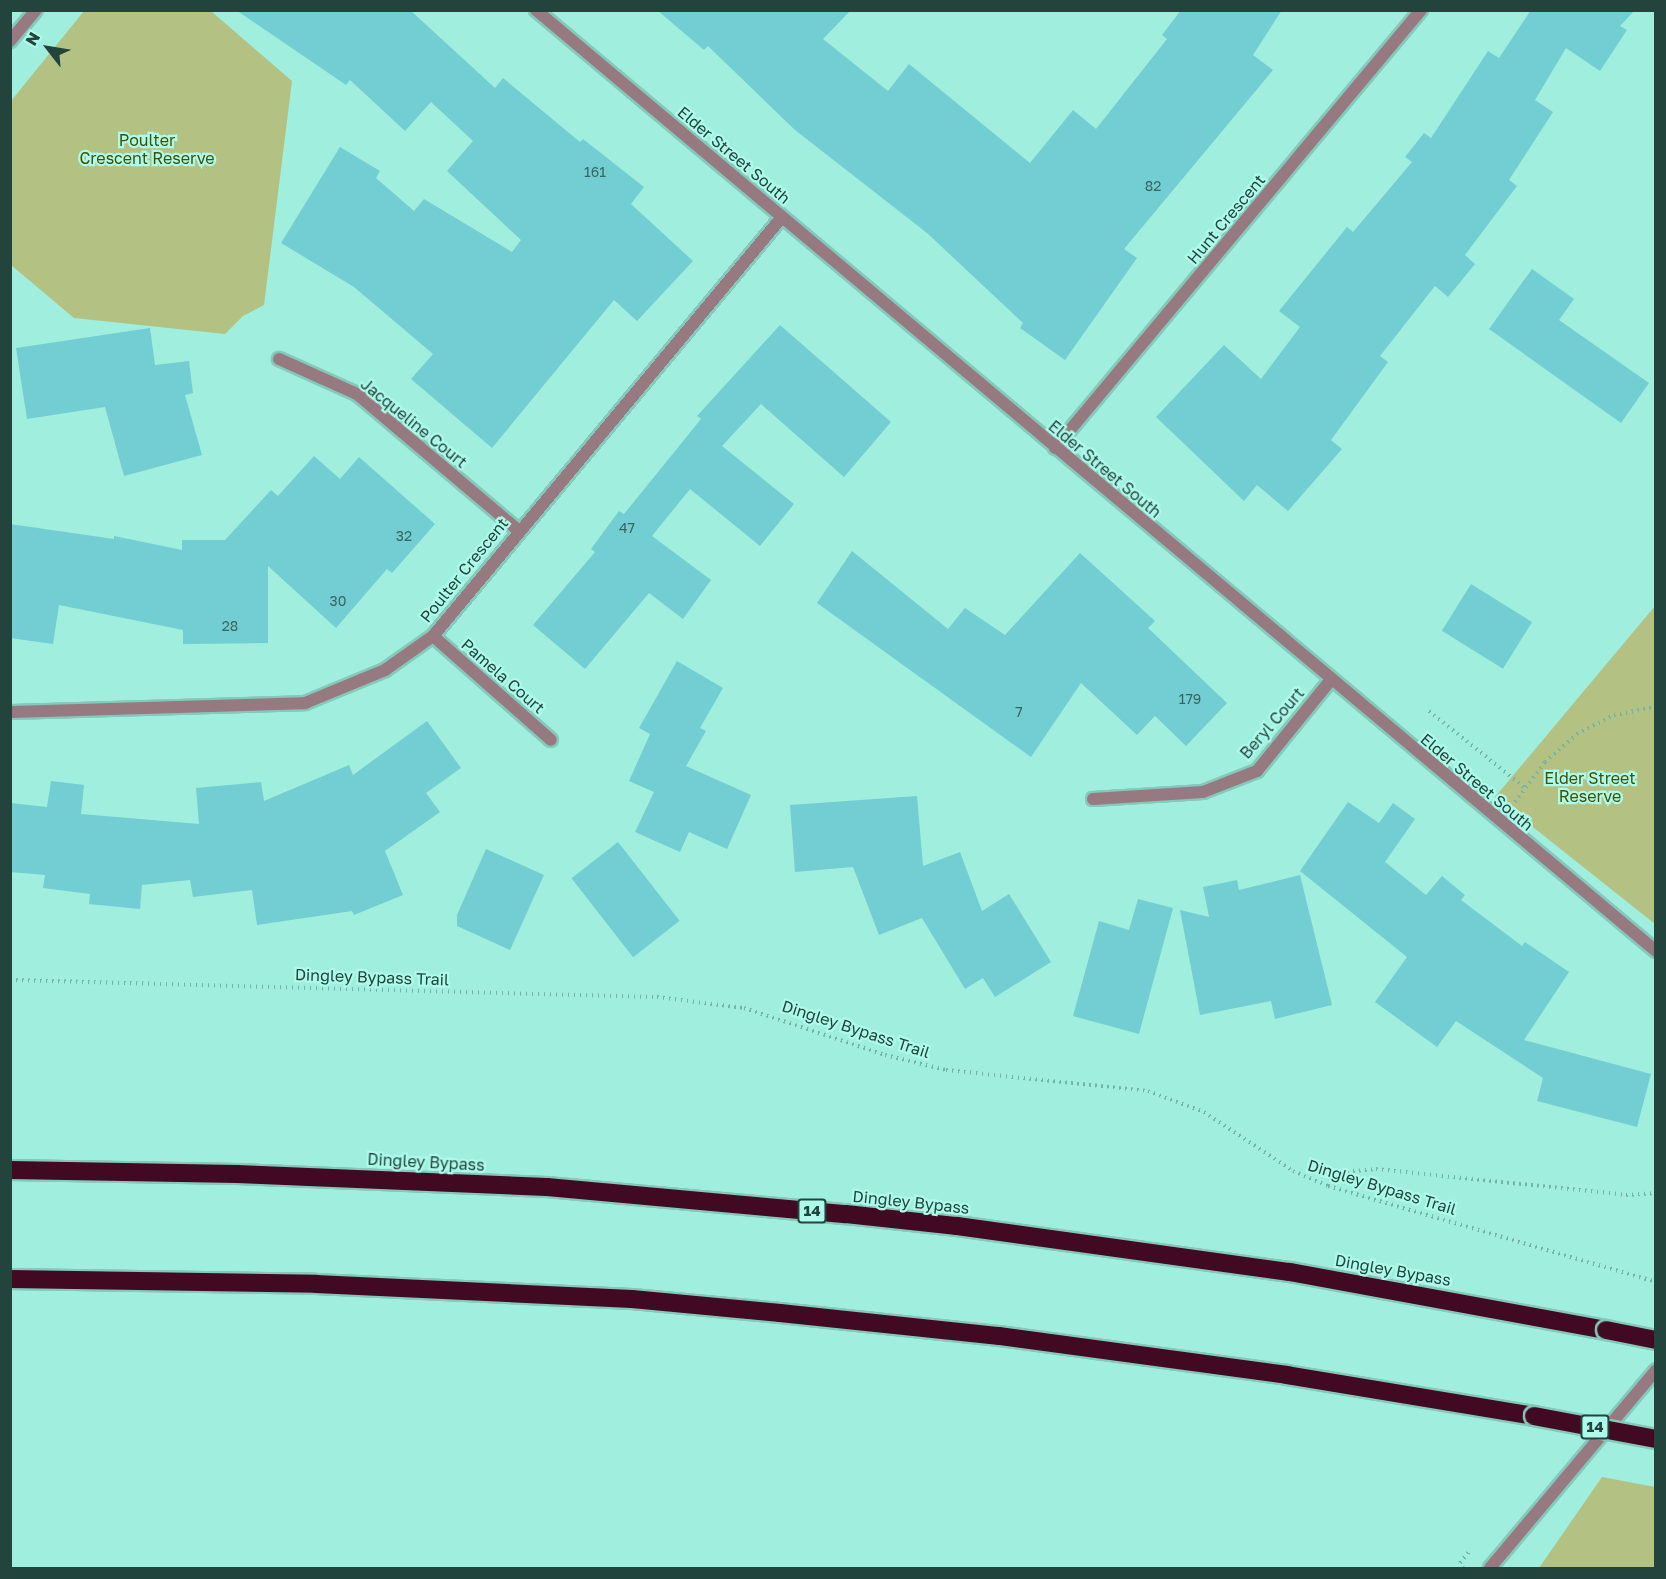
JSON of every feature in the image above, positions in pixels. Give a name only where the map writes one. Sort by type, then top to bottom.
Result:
[{"type":"highway","name":"Dingley Bypass","points":[[10,1170],[237,1174],[548,1187],[857,1215],[1290,1272],[1656,1340]]},
{"type":"highway","name":"14","points":[[10,1279],[327,1284],[632,1299],[780,1313],[990,1335],[1276,1373],[1656,1439]]},
{"type":"street","points":[[10,41],[36,10]]},
{"type":"street","name":"Elder Street South","points":[[536,10],[1330,681],[1656,951]]},
{"type":"street","name":"Hunt Crescent","points":[[1055,448],[1421,10]]},
{"type":"street","name":"Poulter Crescent","points":[[10,712],[304,704],[385,670],[433,636],[518,530],[782,217]]},
{"type":"street","name":"Jacqueline Court","points":[[279,359],[357,394],[518,530]]},
{"type":"street","name":"Pamela Court","points":[[433,636],[551,740]]},
{"type":"street","name":"Beryl Court","points":[[1093,799],[1203,792],[1257,771],[1330,681]]},
{"type":"street","points":[[1490,1569],[1656,1370]]},
{"type":"path","points":[[1500,822],[1545,762],[1577,734],[1614,715],[1656,706]]},
{"type":"path","points":[[1429,711],[1526,788]]},
{"type":"path","name":"Dingley Bypass Trail","points":[[10,980],[702,1000],[781,1017],[885,1055],[946,1070],[1148,1091],[1204,1112],[1293,1171],[1328,1186],[1656,1282]]},
{"type":"path","points":[[1328,1186],[1353,1171],[1376,1169],[1626,1195],[1656,1193]]},
{"type":"green space","name":"Poulter Crescent Reserve","points":[[84,11],[211,11],[292,81],[264,305],[243,316],[225,334],[74,318],[11,265],[11,101]]},
{"type":"green space","name":"Elder Street Reserve","points":[[1655,606],[1655,924],[1495,797]]},
{"type":"green space","points":[[1602,1477],[1655,1487],[1655,1568],[1539,1568]]},
{"type":"building","points":[[236,10],[410,10],[495,88],[503,78],[580,142],[583,139],[644,187],[631,204],[693,261],[637,321],[614,300],[492,448],[411,379],[433,354],[354,287],[281,243],[340,147],[380,171],[376,178],[414,211],[424,199],[512,252],[521,240],[447,171],[473,141],[431,102],[405,131],[350,80],[346,85]]},
{"type":"building","points":[[657,10],[851,10],[823,39],[888,91],[909,64],[1030,163],[1073,110],[1096,129],[1167,39],[1162,35],[1181,10],[1282,10],[1253,55],[1273,70],[1124,249],[1137,258],[1065,360],[1020,328],[1023,323],[927,233],[795,130],[708,46],[704,50]]},
{"type":"building","points":[[1531,10],[1635,10],[1620,26],[1627,30],[1600,71],[1566,48],[1535,100],[1553,112],[1509,180],[1517,186],[1465,255],[1475,264],[1448,297],[1435,286],[1380,356],[1388,362],[1331,440],[1342,449],[1288,511],[1257,485],[1244,501],[1156,417],[1224,345],[1261,379],[1300,327],[1279,311],[1347,227],[1353,232],[1412,162],[1405,157],[1424,133],[1431,138],[1488,51],[1499,58]]},
{"type":"building","points":[[1532,269],[1574,299],[1559,320],[1649,383],[1621,423],[1489,329]]},
{"type":"building","points":[[780,325],[891,422],[844,477],[761,404],[722,446],[794,504],[760,546],[690,489],[652,536],[711,580],[683,619],[649,593],[585,669],[533,625],[595,552],[591,549],[619,511],[624,514],[701,419],[697,416]]},
{"type":"building","points":[[150,328],[155,365],[189,361],[193,393],[185,395],[202,455],[124,476],[105,407],[27,419],[16,348]]},
{"type":"building","points":[[314,456],[340,479],[359,457],[435,524],[392,573],[387,569],[336,628],[268,566],[268,643],[183,644],[183,630],[59,605],[53,644],[10,638],[10,524],[114,539],[114,536],[182,550],[182,540],[225,540],[271,490],[278,496]]},
{"type":"building","points":[[852,551],[948,629],[965,608],[1005,635],[1080,553],[1155,621],[1148,628],[1227,703],[1186,746],[1155,716],[1137,735],[1081,683],[1031,757],[817,603]]},
{"type":"building","points":[[1471,584],[1532,622],[1503,669],[1442,631]]},
{"type":"building","points":[[677,661],[723,688],[700,728],[706,731],[686,766],[751,795],[727,849],[689,832],[680,852],[635,832],[654,792],[629,781],[650,734],[639,728]]},
{"type":"building","points":[[427,721],[461,768],[426,793],[440,812],[385,851],[403,895],[354,915],[352,911],[257,925],[252,890],[193,897],[190,880],[142,885],[140,909],[89,904],[90,894],[43,888],[45,875],[10,872],[10,803],[47,807],[51,781],[84,785],[81,814],[199,824],[196,788],[261,782],[264,801],[349,765],[353,775]]},
{"type":"building","points":[[917,796],[923,866],[960,852],[982,911],[1009,894],[1051,962],[995,997],[983,978],[965,989],[922,918],[879,935],[853,867],[795,872],[790,805]]},
{"type":"building","points":[[1348,802],[1379,823],[1393,803],[1415,819],[1385,862],[1426,895],[1442,876],[1465,895],[1461,900],[1522,946],[1525,942],[1569,972],[1524,1040],[1651,1074],[1637,1127],[1537,1101],[1543,1078],[1456,1021],[1437,1047],[1375,1002],[1407,957],[1300,871]]},
{"type":"building","points":[[618,842],[680,921],[633,957],[572,878]]},
{"type":"building","points":[[486,849],[544,875],[510,950],[457,926],[457,915]]},
{"type":"building","points":[[1300,875],[1332,1005],[1275,1019],[1271,1001],[1200,1015],[1180,910],[1209,917],[1203,887],[1237,880],[1239,890]]},
{"type":"building","points":[[1138,899],[1173,908],[1139,1034],[1073,1016],[1099,921],[1129,930]]}]
